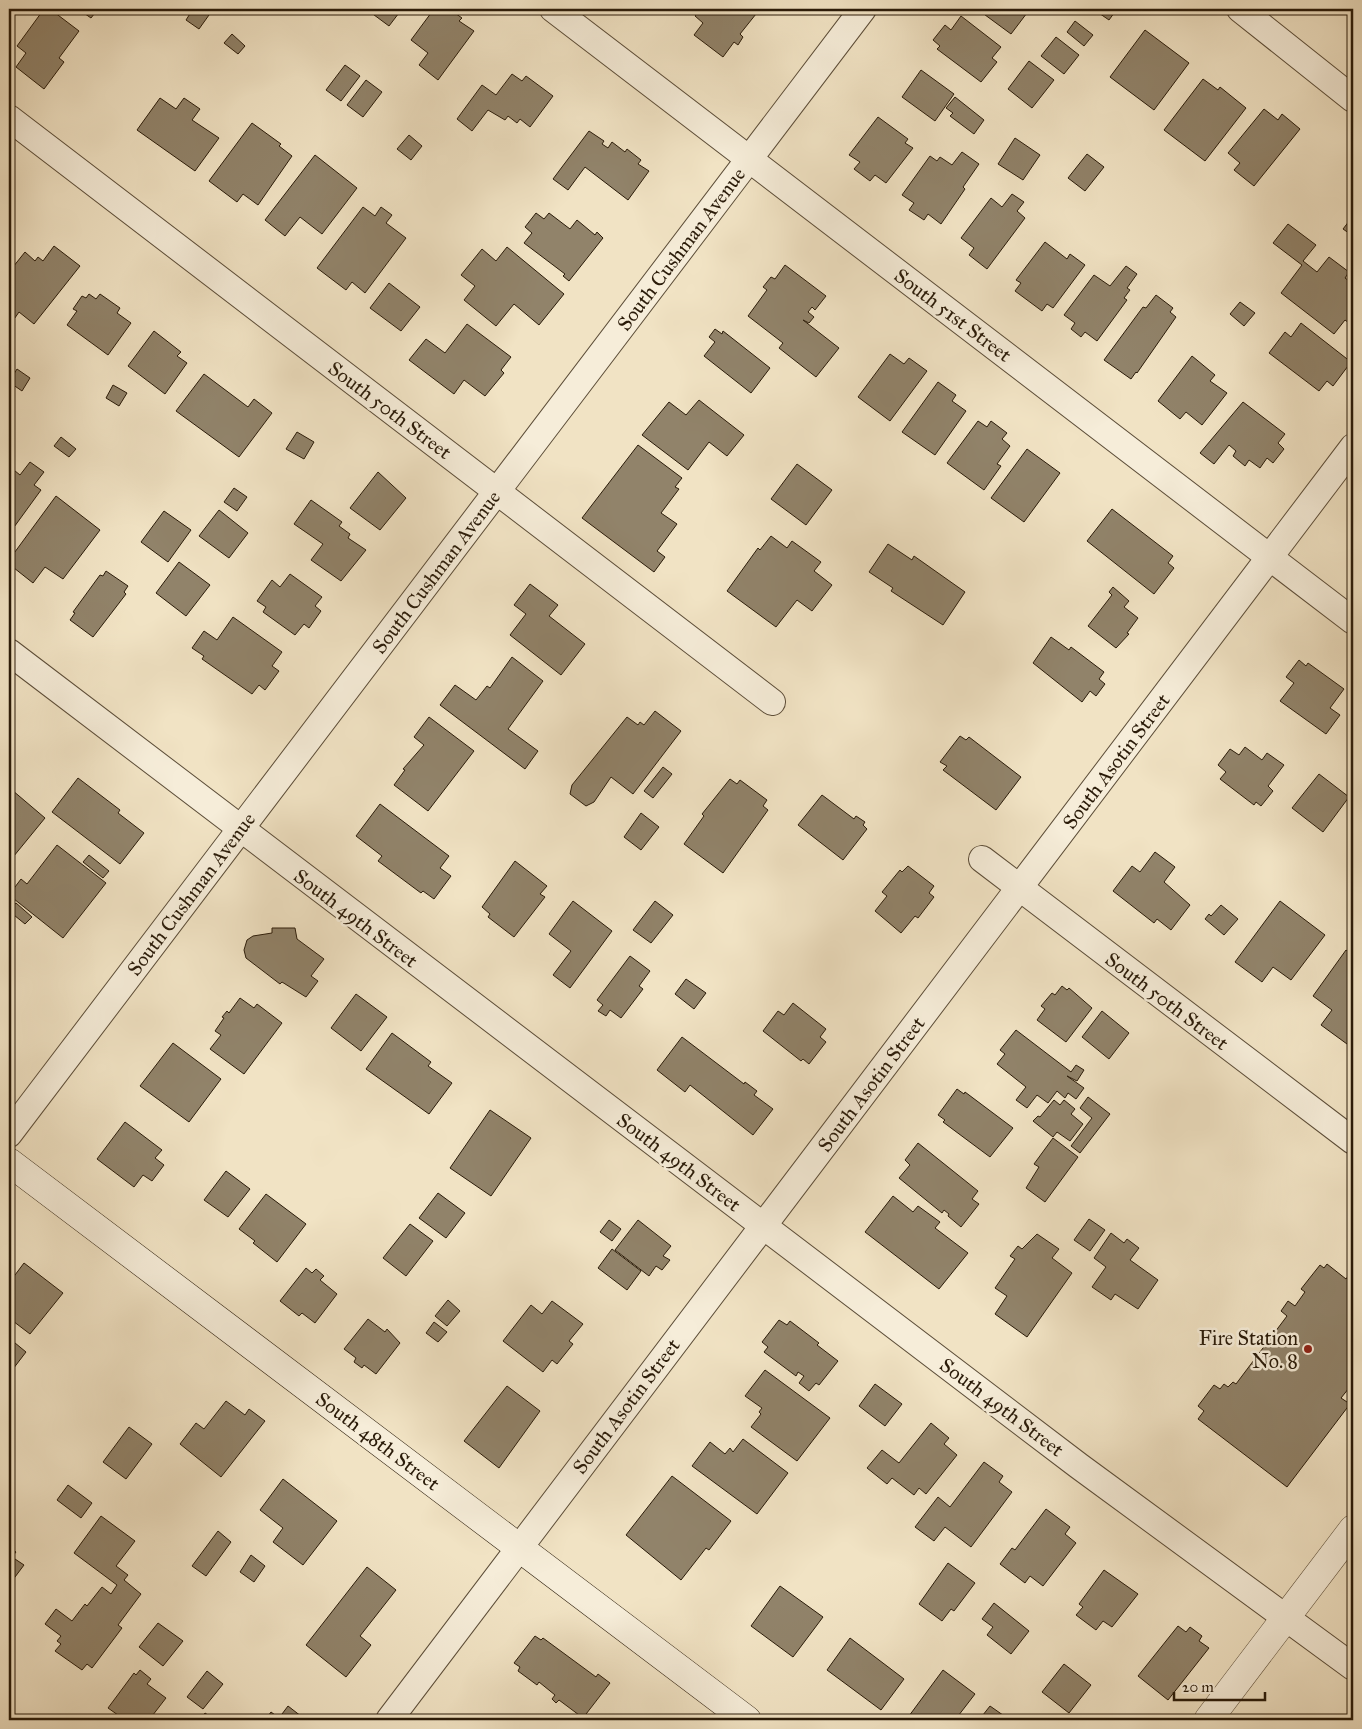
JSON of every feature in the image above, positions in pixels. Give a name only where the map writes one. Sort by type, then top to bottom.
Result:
[{"type":"main road","name":"South 48th Street","points":[[9,1162],[747,1720]]},
{"type":"main road","points":[[1208,1720],[1353,1529]]},
{"type":"street","name":"South 51st Street","points":[[553,9],[1353,621]]},
{"type":"street","name":"South Cushman Avenue","points":[[9,1134],[863,9]]},
{"type":"street","points":[[1240,9],[1353,99]]},
{"type":"street","name":"South 50th Street","points":[[9,118],[772,702]]},
{"type":"street","name":"South Asotin Street","points":[[389,1720],[1353,447]]},
{"type":"street","name":"South 49th Street","points":[[9,652],[240,830],[1080,1466],[1353,1667]]},
{"type":"street","name":"South 50th Street","points":[[982,860],[1019,890],[1353,1141]]},
{"type":"building","points":[[44,9],[50,9],[79,31],[59,58],[64,62],[44,89],[16,67],[26,53],[17,46]]},
{"type":"building","points":[[78,9],[98,9],[91,18]]},
{"type":"building","points":[[193,9],[200,9],[209,15],[199,29],[186,20]]},
{"type":"building","points":[[366,9],[402,9],[389,26]]},
{"type":"building","points":[[434,9],[443,9],[450,14],[452,11],[462,18],[459,21],[474,31],[438,80],[419,65],[428,53],[411,40]]},
{"type":"building","points":[[700,9],[760,9],[740,34],[743,37],[738,45],[734,42],[723,57],[694,35],[703,23],[695,16]]},
{"type":"building","points":[[977,9],[1030,9],[1011,34]]},
{"type":"building","points":[[1093,9],[1117,9],[1109,20]]},
{"type":"building","points":[[961,16],[1001,47],[992,58],[997,62],[981,82],[937,49],[940,46],[933,40],[945,25],[951,30]]},
{"type":"building","points":[[1075,21],[1093,35],[1084,46],[1067,32]]},
{"type":"building","points":[[1145,30],[1189,63],[1154,110],[1110,77]]},
{"type":"building","points":[[232,34],[245,46],[238,54],[224,43]]},
{"type":"building","points":[[1056,37],[1079,55],[1064,74],[1041,56]]},
{"type":"building","points":[[1029,61],[1054,80],[1032,108],[1008,89]]},
{"type":"building","points":[[345,65],[360,76],[341,101],[326,90]]},
{"type":"building","points":[[921,70],[954,94],[935,121],[902,97]]},
{"type":"building","points":[[512,74],[522,81],[526,76],[553,96],[530,127],[520,119],[517,123],[508,116],[505,120],[488,110],[472,131],[457,119],[482,85],[496,95]]},
{"type":"building","points":[[1203,79],[1218,90],[1220,87],[1246,108],[1205,161],[1164,130]]},
{"type":"building","points":[[366,80],[382,92],[363,117],[347,105]]},
{"type":"building","points":[[955,97],[984,120],[974,134],[950,116],[953,113],[946,108]]},
{"type":"building","points":[[160,98],[176,109],[184,98],[200,109],[192,120],[219,138],[195,171],[137,130]]},
{"type":"building","points":[[1264,109],[1278,120],[1282,114],[1300,129],[1254,186],[1234,170],[1240,163],[1228,153]]},
{"type":"building","points":[[878,117],[908,139],[905,143],[913,148],[886,183],[875,175],[870,181],[854,169],[860,162],[849,155]]},
{"type":"building","points":[[252,123],[281,144],[279,146],[292,156],[258,205],[243,194],[237,202],[209,181]]},
{"type":"building","points":[[589,131],[604,141],[602,144],[608,148],[612,142],[625,152],[627,149],[641,160],[638,164],[649,171],[628,200],[585,167],[568,190],[553,179]]},
{"type":"building","points":[[409,135],[422,146],[411,160],[397,149]]},
{"type":"building","points":[[1015,138],[1040,155],[1023,180],[998,164]]},
{"type":"building","points":[[962,152],[979,164],[963,187],[965,189],[941,224],[928,214],[924,220],[909,210],[914,203],[902,195],[930,156],[937,161],[940,157],[952,165]]},
{"type":"building","points":[[1087,154],[1104,167],[1085,191],[1068,178]]},
{"type":"building","points":[[315,155],[357,188],[322,234],[300,217],[285,236],[265,220]]},
{"type":"building","points":[[1012,194],[1024,202],[1017,211],[1025,218],[987,269],[969,255],[974,248],[961,238],[991,198],[1002,207]]},
{"type":"building","points":[[363,207],[375,216],[381,207],[392,215],[386,223],[406,238],[365,293],[352,282],[346,290],[317,268]]},
{"type":"building","points":[[536,213],[544,219],[549,213],[570,229],[577,220],[595,235],[597,232],[603,238],[569,281],[563,276],[565,274],[524,243],[532,233],[525,227]]},
{"type":"building","points":[[1353,216],[1353,236],[1343,229]]},
{"type":"building","points":[[1288,224],[1316,245],[1303,261],[1317,272],[1329,257],[1349,272],[1345,278],[1353,284],[1353,326],[1345,320],[1334,334],[1281,293],[1302,265],[1273,243]]},
{"type":"building","points":[[1045,242],[1067,259],[1070,254],[1085,265],[1053,308],[1047,304],[1042,311],[1015,291],[1021,283],[1016,280]]},
{"type":"building","points":[[54,246],[80,266],[34,324],[19,312],[10,325],[9,272],[25,252],[35,261],[38,257],[43,261]]},
{"type":"building","points":[[507,247],[564,294],[539,325],[514,304],[496,326],[464,300],[475,286],[461,275],[482,249],[496,261]]},
{"type":"building","points":[[785,265],[826,296],[815,310],[812,307],[808,312],[814,317],[809,323],[803,320],[839,348],[816,377],[779,348],[783,343],[748,316],[767,290],[763,287],[771,277],[775,279]]},
{"type":"building","points":[[1126,266],[1137,274],[1127,288],[1130,290],[1124,298],[1127,300],[1097,341],[1085,332],[1081,337],[1071,329],[1075,323],[1064,315],[1094,275],[1110,286]]},
{"type":"building","points":[[389,283],[420,307],[401,331],[370,308]]},
{"type":"building","points":[[89,294],[96,299],[100,294],[120,308],[117,313],[131,323],[108,355],[67,325],[77,311],[73,309],[82,296],[86,298]]},
{"type":"building","points":[[1156,295],[1173,308],[1170,312],[1176,317],[1131,379],[1104,360],[1143,307],[1146,308]]},
{"type":"building","points":[[1240,302],[1255,313],[1244,326],[1230,314]]},
{"type":"building","points":[[1301,323],[1351,362],[1333,386],[1327,381],[1319,391],[1269,353],[1285,332],[1291,337]]},
{"type":"building","points":[[467,324],[511,357],[501,370],[504,373],[485,396],[464,380],[454,394],[409,360],[426,339],[445,353]]},
{"type":"building","points":[[715,329],[722,334],[723,331],[770,368],[751,393],[704,356],[715,342],[709,337]]},
{"type":"building","points":[[154,331],[181,352],[177,356],[187,363],[165,394],[128,366]]},
{"type":"building","points":[[890,354],[904,364],[909,358],[927,371],[890,421],[858,397]]},
{"type":"building","points":[[1192,356],[1215,375],[1210,381],[1227,393],[1202,425],[1186,412],[1180,419],[1158,401]]},
{"type":"building","points":[[17,369],[30,378],[22,391],[9,382]]},
{"type":"building","points":[[204,374],[248,407],[254,399],[272,413],[239,457],[176,411]]},
{"type":"building","points":[[938,382],[956,395],[952,401],[966,411],[935,455],[902,432]]},
{"type":"building","points":[[113,385],[127,393],[119,406],[106,398]]},
{"type":"building","points":[[699,400],[744,435],[727,456],[709,442],[688,470],[642,435],[669,402],[686,415]]},
{"type":"building","points":[[1243,402],[1285,434],[1278,443],[1284,449],[1273,463],[1267,458],[1260,468],[1249,460],[1245,466],[1233,456],[1236,451],[1229,445],[1214,464],[1200,453]]},
{"type":"building","points":[[978,421],[987,427],[991,421],[1007,433],[1002,439],[1010,446],[997,464],[1001,466],[984,490],[947,463]]},
{"type":"building","points":[[297,432],[314,442],[304,459],[286,449]]},
{"type":"building","points":[[61,437],[76,449],[69,457],[54,446]]},
{"type":"building","points":[[638,445],[682,478],[675,487],[679,489],[661,513],[677,524],[657,551],[665,557],[654,572],[582,518]]},
{"type":"building","points":[[1027,449],[1060,473],[1024,522],[991,498]]},
{"type":"building","points":[[30,462],[44,472],[34,485],[41,490],[9,534],[9,466],[20,475]]},
{"type":"building","points":[[797,464],[832,490],[806,525],[771,499]]},
{"type":"building","points":[[378,472],[406,498],[380,530],[350,508]]},
{"type":"building","points":[[234,488],[247,497],[237,511],[224,502]]},
{"type":"building","points":[[56,496],[100,530],[63,579],[45,567],[33,583],[9,564],[9,560]]},
{"type":"building","points":[[311,500],[342,522],[339,526],[350,534],[348,538],[366,550],[341,581],[311,560],[323,544],[294,524]]},
{"type":"building","points":[[1112,509],[1173,556],[1168,563],[1174,568],[1154,594],[1087,541]]},
{"type":"building","points":[[219,510],[248,533],[229,558],[199,536]]},
{"type":"building","points":[[164,511],[191,530],[168,562],[141,542]]},
{"type":"building","points":[[771,536],[787,548],[792,541],[821,562],[814,571],[832,585],[812,611],[797,600],[776,627],[727,591],[758,548],[760,550]]},
{"type":"building","points":[[888,544],[912,560],[914,556],[965,592],[943,625],[891,591],[893,588],[869,572]]},
{"type":"building","points":[[179,562],[210,585],[186,616],[156,593]]},
{"type":"building","points":[[106,571],[128,586],[124,592],[126,594],[93,637],[70,620],[75,613],[73,612],[100,575],[103,576]]},
{"type":"building","points":[[290,574],[322,597],[315,606],[321,611],[309,628],[304,624],[295,635],[263,612],[266,607],[257,601],[272,580],[280,587]]},
{"type":"building","points":[[530,584],[558,605],[549,616],[585,644],[561,675],[510,635],[526,614],[514,605]]},
{"type":"building","points":[[1113,587],[1129,601],[1124,607],[1138,618],[1127,633],[1129,634],[1116,648],[1088,626],[1112,595],[1109,592]]},
{"type":"building","points":[[233,617],[282,652],[272,666],[279,671],[265,690],[259,685],[252,694],[202,659],[204,656],[192,648],[204,631],[217,640]]},
{"type":"building","points":[[1051,637],[1069,650],[1071,647],[1104,672],[1099,679],[1105,684],[1096,696],[1090,691],[1082,702],[1033,663]]},
{"type":"building","points":[[512,657],[543,681],[508,729],[538,751],[525,769],[440,705],[455,685],[476,700],[487,686],[490,688]]},
{"type":"building","points":[[1299,660],[1306,666],[1308,663],[1344,689],[1330,708],[1340,715],[1326,734],[1280,701],[1294,683],[1286,677]]},
{"type":"building","points":[[655,711],[681,731],[633,794],[611,777],[594,802],[586,806],[570,794],[572,785],[627,717],[638,725],[640,722],[644,725]]},
{"type":"building","points":[[429,717],[474,751],[428,811],[394,785],[405,770],[403,769],[424,745],[414,737]]},
{"type":"building","points":[[960,736],[966,740],[969,737],[1021,777],[996,810],[943,770],[947,766],[940,762]]},
{"type":"building","points":[[1245,747],[1262,760],[1267,753],[1284,765],[1268,786],[1273,791],[1261,806],[1256,802],[1254,805],[1220,779],[1226,772],[1218,765],[1230,749],[1239,755]]},
{"type":"building","points":[[663,767],[672,774],[653,798],[644,791]]},
{"type":"building","points":[[1319,774],[1349,797],[1323,832],[1292,808]]},
{"type":"building","points":[[78,778],[120,810],[118,813],[144,833],[120,864],[52,812]]},
{"type":"building","points":[[730,779],[737,784],[740,780],[767,800],[763,806],[768,810],[723,873],[684,844],[704,816],[702,814]]},
{"type":"building","points":[[12,790],[45,818],[9,862],[9,794]]},
{"type":"building","points":[[822,795],[854,819],[856,816],[865,822],[863,825],[867,829],[843,860],[798,825]]},
{"type":"building","points":[[380,804],[449,856],[440,868],[451,876],[434,899],[423,891],[421,893],[378,861],[382,856],[356,836]]},
{"type":"building","points":[[641,813],[659,827],[641,850],[624,837]]},
{"type":"building","points":[[57,845],[106,883],[63,938],[9,895],[21,879],[27,884]]},
{"type":"building","points":[[1155,852],[1175,867],[1164,882],[1190,905],[1171,930],[1157,919],[1154,923],[1113,891],[1132,866],[1140,872]]},
{"type":"building","points":[[89,855],[109,871],[103,878],[83,862]]},
{"type":"building","points":[[515,861],[547,886],[540,894],[545,897],[514,937],[488,917],[490,914],[482,907]]},
{"type":"building","points":[[908,866],[934,886],[929,893],[934,897],[918,918],[915,916],[901,933],[875,911],[887,896],[882,892],[900,870],[902,872]]},
{"type":"building","points":[[573,901],[612,931],[570,988],[553,975],[571,951],[549,934]]},
{"type":"building","points":[[655,901],[673,915],[651,943],[633,930]]},
{"type":"building","points":[[1280,901],[1325,935],[1291,980],[1273,967],[1262,982],[1235,962]]},
{"type":"building","points":[[16,903],[32,917],[25,924],[9,911]]},
{"type":"building","points":[[1221,905],[1238,919],[1224,935],[1205,919],[1209,914],[1211,916]]},
{"type":"building","points":[[272,928],[295,928],[297,939],[324,959],[311,976],[318,981],[306,997],[282,982],[280,984],[246,958],[244,950],[247,940],[253,936],[272,933]]},
{"type":"building","points":[[1346,950],[1353,955],[1353,1036],[1347,1044],[1321,1025],[1332,1010],[1313,996]]},
{"type":"building","points":[[630,956],[650,971],[639,986],[643,989],[621,1018],[610,1010],[606,1016],[598,1011],[603,1005],[597,1000]]},
{"type":"building","points":[[686,979],[706,993],[694,1009],[675,994]]},
{"type":"building","points":[[1062,986],[1067,990],[1069,988],[1092,1008],[1066,1042],[1037,1020],[1045,1009],[1041,1006],[1052,993],[1055,995]]},
{"type":"building","points":[[356,994],[387,1017],[361,1051],[331,1028]]},
{"type":"building","points":[[240,998],[254,1008],[257,1004],[282,1023],[244,1074],[210,1049],[221,1035],[215,1031],[224,1018],[222,1017],[227,1011],[229,1013]]},
{"type":"building","points":[[793,1003],[826,1029],[820,1037],[826,1042],[809,1064],[803,1059],[801,1061],[763,1031],[778,1011],[784,1015]]},
{"type":"building","points":[[1102,1011],[1129,1033],[1109,1059],[1082,1037]]},
{"type":"building","points":[[1016,1030],[1071,1072],[1076,1065],[1084,1070],[1077,1081],[1067,1076],[1084,1088],[1076,1099],[1068,1093],[1065,1098],[1057,1091],[1048,1103],[1037,1095],[1027,1108],[1016,1100],[1026,1087],[997,1064],[1005,1054],[1000,1050]]},
{"type":"building","points":[[392,1033],[431,1062],[428,1066],[452,1083],[429,1114],[366,1069]]},
{"type":"building","points":[[682,1037],[744,1084],[745,1082],[757,1091],[754,1095],[773,1109],[753,1135],[690,1085],[685,1092],[657,1070]]},
{"type":"building","points":[[173,1043],[221,1079],[189,1122],[140,1086]]},
{"type":"building","points":[[957,1089],[964,1094],[965,1092],[1013,1128],[990,1157],[943,1122],[945,1120],[938,1115]]},
{"type":"building","points":[[1088,1097],[1110,1114],[1080,1153],[1071,1146],[1092,1118],[1080,1108]]},
{"type":"building","points":[[1054,1100],[1060,1105],[1064,1100],[1075,1109],[1071,1114],[1083,1124],[1070,1141],[1057,1132],[1053,1137],[1033,1121],[1038,1116],[1040,1117]]},
{"type":"building","points":[[490,1110],[531,1138],[491,1196],[450,1168]]},
{"type":"building","points":[[125,1122],[162,1150],[155,1158],[164,1165],[152,1181],[143,1175],[134,1187],[97,1159]]},
{"type":"building","points":[[1053,1138],[1078,1157],[1045,1202],[1026,1188],[1039,1167],[1034,1164]]},
{"type":"building","points":[[918,1143],[978,1191],[972,1199],[979,1204],[961,1227],[944,1210],[942,1213],[899,1178],[910,1165],[905,1160]]},
{"type":"building","points":[[226,1171],[250,1189],[228,1217],[204,1200]]},
{"type":"building","points":[[438,1193],[465,1213],[446,1238],[419,1218]]},
{"type":"building","points":[[266,1194],[306,1224],[277,1262],[239,1229]]},
{"type":"building","points":[[893,1196],[913,1212],[918,1206],[940,1222],[935,1228],[968,1253],[939,1289],[865,1232]]},
{"type":"building","points":[[1089,1219],[1105,1230],[1090,1251],[1074,1240]]},
{"type":"building","points":[[609,1220],[621,1229],[612,1241],[600,1232]]},
{"type":"building","points":[[638,1220],[671,1246],[663,1256],[670,1260],[662,1270],[656,1266],[649,1276],[615,1250]]},
{"type":"building","points":[[410,1224],[433,1241],[406,1276],[383,1258]]},
{"type":"building","points":[[1111,1233],[1124,1243],[1127,1239],[1139,1248],[1130,1260],[1158,1280],[1138,1309],[1115,1294],[1111,1300],[1092,1287],[1106,1267],[1094,1258]]},
{"type":"building","points":[[1037,1234],[1059,1249],[1052,1258],[1072,1273],[1027,1337],[995,1314],[1007,1296],[995,1288],[1015,1259],[1010,1256],[1018,1246],[1022,1249]]},
{"type":"building","points":[[612,1249],[641,1271],[627,1290],[598,1268]]},
{"type":"building","points":[[24,1263],[63,1293],[30,1334],[9,1318],[9,1283]]},
{"type":"building","name":"Fire Station No. 8","points":[[1327,1264],[1346,1279],[1353,1269],[1353,1383],[1341,1398],[1350,1404],[1287,1487],[1198,1419],[1204,1411],[1198,1406],[1214,1385],[1220,1389],[1224,1384],[1228,1387],[1233,1382],[1236,1384],[1287,1316],[1281,1311],[1288,1301],[1295,1306],[1305,1292],[1301,1289],[1320,1265],[1324,1268]]},
{"type":"building","points":[[306,1268],[312,1273],[316,1269],[324,1276],[320,1280],[337,1294],[315,1323],[302,1313],[299,1316],[280,1301]]},
{"type":"building","points":[[448,1300],[460,1311],[447,1326],[435,1316]]},
{"type":"building","points":[[552,1301],[583,1324],[569,1341],[573,1344],[557,1364],[552,1360],[543,1372],[503,1341],[531,1305],[542,1314]]},
{"type":"building","points":[[368,1319],[385,1332],[387,1329],[400,1343],[376,1374],[364,1365],[362,1368],[354,1362],[356,1358],[344,1349]]},
{"type":"building","points":[[779,1320],[787,1325],[790,1321],[819,1343],[817,1345],[838,1361],[819,1385],[816,1383],[809,1391],[799,1383],[804,1376],[798,1372],[796,1376],[764,1352],[768,1347],[762,1342]]},
{"type":"building","points":[[434,1322],[447,1332],[438,1342],[426,1333]]},
{"type":"building","points":[[9,1338],[26,1352],[13,1369],[9,1367]]},
{"type":"building","points":[[765,1370],[830,1418],[797,1461],[751,1427],[761,1414],[759,1412],[762,1408],[745,1396]]},
{"type":"building","points":[[875,1384],[902,1404],[885,1426],[859,1406]]},
{"type":"building","points":[[507,1386],[540,1411],[499,1468],[464,1441]]},
{"type":"building","points":[[226,1401],[245,1415],[249,1409],[265,1421],[221,1477],[180,1444],[196,1423],[204,1429]]},
{"type":"building","points":[[931,1423],[949,1438],[944,1444],[957,1455],[926,1494],[919,1488],[914,1495],[892,1478],[887,1484],[867,1468],[882,1450],[899,1463]]},
{"type":"building","points":[[129,1427],[152,1444],[126,1479],[103,1462]]},
{"type":"building","points":[[743,1439],[788,1473],[757,1514],[692,1466],[710,1442],[725,1454],[730,1448],[733,1452]]},
{"type":"building","points":[[984,1462],[1003,1476],[999,1482],[1012,1492],[971,1547],[945,1527],[934,1541],[915,1527],[938,1497],[950,1507]]},
{"type":"building","points":[[672,1476],[731,1521],[709,1550],[706,1548],[681,1580],[626,1535]]},
{"type":"building","points":[[283,1479],[337,1521],[303,1565],[273,1542],[283,1528],[260,1510]]},
{"type":"building","points":[[68,1485],[92,1503],[81,1518],[57,1500]]},
{"type":"building","points":[[1046,1509],[1070,1527],[1065,1534],[1076,1543],[1043,1586],[1030,1576],[1025,1583],[1000,1564],[1012,1548],[1015,1550]]},
{"type":"building","points":[[101,1516],[135,1541],[116,1566],[128,1575],[124,1580],[141,1594],[118,1625],[122,1628],[92,1668],[87,1664],[82,1670],[55,1651],[61,1644],[57,1641],[61,1636],[45,1624],[56,1609],[72,1621],[102,1587],[111,1594],[117,1585],[74,1553]]},
{"type":"building","points":[[218,1531],[231,1542],[206,1576],[192,1566]]},
{"type":"building","points":[[9,1547],[16,1552],[12,1557],[24,1565],[9,1585]]},
{"type":"building","points":[[251,1555],[265,1566],[254,1582],[240,1572]]},
{"type":"building","points":[[948,1563],[975,1583],[954,1611],[951,1609],[942,1621],[919,1604]]},
{"type":"building","points":[[367,1567],[396,1590],[360,1636],[371,1645],[346,1677],[306,1645]]},
{"type":"building","points":[[1104,1570],[1138,1594],[1112,1627],[1103,1621],[1096,1630],[1076,1615],[1083,1607],[1079,1604]]},
{"type":"building","points":[[780,1586],[823,1617],[793,1657],[751,1626]]},
{"type":"building","points":[[994,1603],[1029,1631],[1011,1654],[987,1635],[993,1627],[982,1619]]},
{"type":"building","points":[[158,1623],[183,1641],[163,1666],[139,1647]]},
{"type":"building","points":[[1178,1626],[1186,1632],[1190,1627],[1202,1636],[1199,1641],[1209,1648],[1168,1700],[1138,1676]]},
{"type":"building","points":[[535,1636],[541,1640],[543,1638],[596,1677],[598,1674],[610,1683],[583,1718],[559,1700],[556,1703],[552,1699],[555,1695],[539,1682],[537,1685],[518,1671],[520,1667],[514,1663]]},
{"type":"building","points":[[850,1638],[904,1679],[881,1710],[827,1670]]},
{"type":"building","points":[[1064,1664],[1091,1685],[1069,1713],[1042,1692]]},
{"type":"building","points":[[140,1670],[151,1679],[147,1684],[166,1698],[149,1720],[125,1720],[108,1708],[134,1673],[136,1675]]},
{"type":"building","points":[[943,1670],[975,1694],[955,1720],[906,1720]]},
{"type":"building","points":[[207,1671],[223,1684],[203,1709],[187,1697]]},
{"type":"building","points":[[288,1706],[306,1720],[265,1720],[271,1712],[279,1718]]},
{"type":"building","points":[[990,1706],[1010,1720],[979,1720]]},
{"type":"building","points":[[205,1713],[215,1720],[200,1720]]},
{"type":"place","name":"Fire Station No. 8","points":[[1308,1349]]}]
